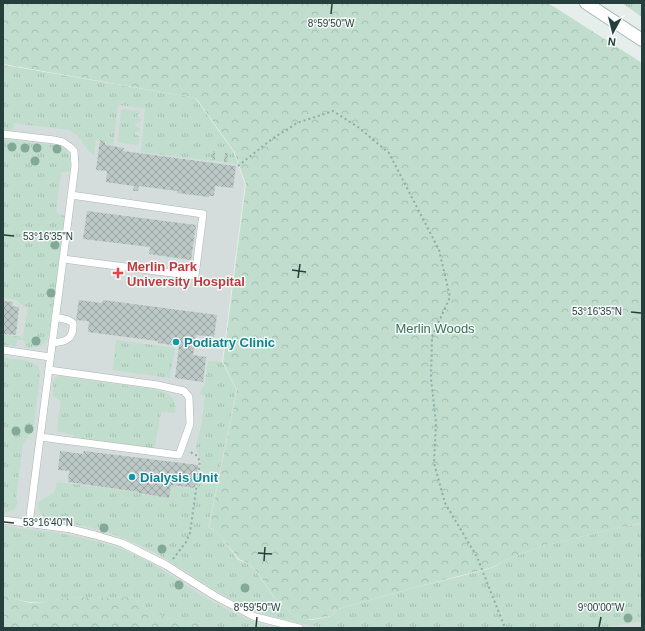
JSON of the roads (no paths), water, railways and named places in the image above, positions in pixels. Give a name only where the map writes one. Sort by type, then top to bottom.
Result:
[{"type":"main road","points":[[586,3],[642,40]]},
{"type":"lane","points":[[3,134],[63,142],[74,151],[75,158],[29,524]]},
{"type":"lane","points":[[63,259],[195,276],[203,214],[71,195]]},
{"type":"lane","points":[[52,343],[61,343],[68,340],[73,328],[73,323],[68,320],[55,317]]},
{"type":"lane","points":[[3,350],[50,357]]},
{"type":"lane","points":[[40,437],[179,455],[190,424],[189,397],[184,391],[156,384],[49,370]]},
{"type":"lane","points":[[3,520],[71,529],[122,543],[166,565],[215,596],[253,616],[298,628]]},
{"type":"place","name":"Merlin Park University Hospital","points":[[118,273]]},
{"type":"place","name":"Podiatry Clinic","points":[[176,342]]},
{"type":"place","name":"Dialysis Unit","points":[[132,477]]},
{"type":"park label","name":"Merlin Woods","points":[[435,328]]}]
